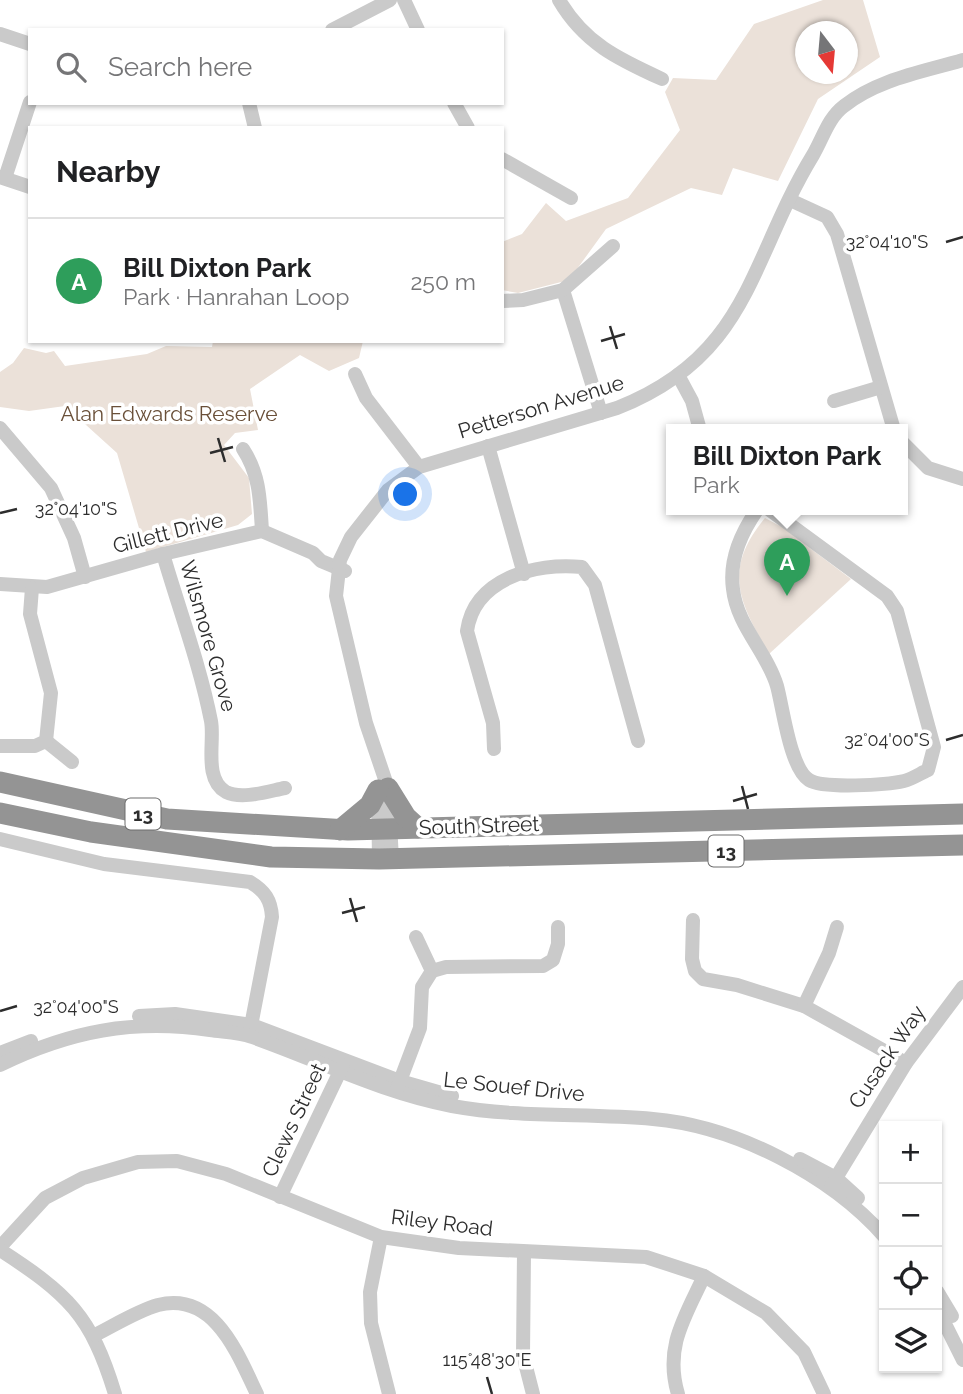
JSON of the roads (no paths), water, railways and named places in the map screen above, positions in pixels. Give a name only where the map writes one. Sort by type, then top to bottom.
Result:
[{"type":"highway","name":"South Street","points":[[0,782],[167,819],[340,830],[963,814]]},
{"type":"highway","points":[[340,830],[370,805],[382,783],[406,817],[418,828]]},
{"type":"highway","name":"South Street","points":[[0,813],[91,832],[271,857],[386,859],[963,845]]},
{"type":"street","points":[[336,28],[390,0]]},
{"type":"street","points":[[404,0],[417,28]]},
{"type":"street","points":[[559,0],[573,23],[618,60],[662,79]]},
{"type":"street","points":[[0,34],[28,43]]},
{"type":"street","name":"Petterson Avenue","points":[[806,164],[804,155],[818,123],[835,102],[865,80],[963,52]]},
{"type":"street","name":"Petterson Avenue","points":[[386,859],[382,783],[339,606],[344,595],[343,566],[358,542],[359,530],[388,490],[419,467],[632,402],[678,375],[705,351],[738,309],[806,164],[841,108],[868,89],[963,60]]},
{"type":"street","points":[[28,186],[3,177],[29,105]]},
{"type":"street","points":[[249,105],[255,126]]},
{"type":"street","points":[[455,105],[467,126]]},
{"type":"street","points":[[504,160],[571,198]]},
{"type":"street","points":[[790,200],[827,217],[837,234],[892,424]]},
{"type":"street","points":[[504,301],[523,300],[563,290],[614,246]]},
{"type":"street","points":[[563,290],[601,413]]},
{"type":"street","points":[[355,374],[366,398],[419,467]]},
{"type":"street","points":[[678,375],[692,401],[698,424]]},
{"type":"street","points":[[834,401],[881,387]]},
{"type":"street","points":[[0,428],[51,488],[74,538],[85,577]]},
{"type":"street","points":[[488,446],[524,574]]},
{"type":"street","points":[[243,449],[254,466],[260,491],[261,531],[313,553],[321,561],[343,566]]},
{"type":"street","points":[[908,449],[928,468],[963,479]]},
{"type":"street","points":[[754,515],[732,563],[733,591],[741,620],[776,682],[796,762],[808,780],[826,785],[904,780],[928,770],[934,747],[897,611],[887,596],[777,515]]},
{"type":"street","name":"Gillett Drive","points":[[0,584],[47,587],[163,554],[261,531]]},
{"type":"street","name":"Wilsmore Grove","points":[[163,554],[211,720],[213,767],[218,784],[226,792],[237,794],[285,788]]},
{"type":"street","points":[[494,749],[493,723],[467,631],[469,616],[477,600],[491,586],[559,565],[582,568],[595,585],[638,741]]},
{"type":"street","points":[[32,588],[30,614],[51,693],[46,741]]},
{"type":"street","points":[[0,746],[35,746],[46,741]]},
{"type":"street","points":[[46,741],[72,762]]},
{"type":"street","points":[[0,839],[104,864],[250,882],[260,888],[271,902],[272,917],[251,1030]]},
{"type":"street","points":[[693,920],[692,959],[695,971],[703,979],[737,985],[804,1006],[906,1063]]},
{"type":"street","points":[[398,1086],[420,1028],[422,987],[432,971],[446,967],[543,966],[553,960],[558,944],[558,927]]},
{"type":"street","points":[[804,1006],[829,953],[836,927]]},
{"type":"street","points":[[416,937],[432,971]]},
{"type":"street","name":"Cusack Way","points":[[830,1181],[840,1158],[849,1153],[906,1063],[963,987]]},
{"type":"street","name":"Le Souef Drive","points":[[0,1053],[35,1039],[113,1018],[176,1014],[251,1030],[398,1086],[454,1097],[535,1106],[657,1112],[727,1129],[789,1153],[879,1219]]},
{"type":"street","name":"Le Souef Drive","points":[[0,1065],[36,1047],[112,1026],[175,1025],[251,1030]]},
{"type":"street","name":"Clews Street","points":[[280,1197],[343,1066]]},
{"type":"street","name":"Riley Road","points":[[0,1248],[45,1198],[83,1178],[138,1162],[177,1161],[226,1174],[381,1237],[459,1248],[646,1257],[704,1276],[766,1313],[804,1352],[824,1394]]},
{"type":"street","name":"Le Souef Drive","points":[[830,1181],[879,1231]]},
{"type":"street","points":[[381,1237],[370,1292],[370,1323],[389,1394]]},
{"type":"street","points":[[0,1248],[63,1295],[95,1335],[115,1394]]},
{"type":"street","points":[[524,1252],[523,1355],[533,1394]]},
{"type":"street","points":[[678,1394],[672,1357],[676,1338],[704,1276]]},
{"type":"street","points":[[942,1300],[959,1332],[963,1360]]},
{"type":"street","points":[[95,1335],[160,1305],[187,1306],[214,1318],[231,1340],[257,1394]]},
{"type":"street","points":[[939,1310],[959,1332]]},
{"type":"place","name":"Bill Dixton Park","points":[[787,596]]},
{"type":"park label","name":"Alan Edwards Reserve","points":[[169,414]]}]
